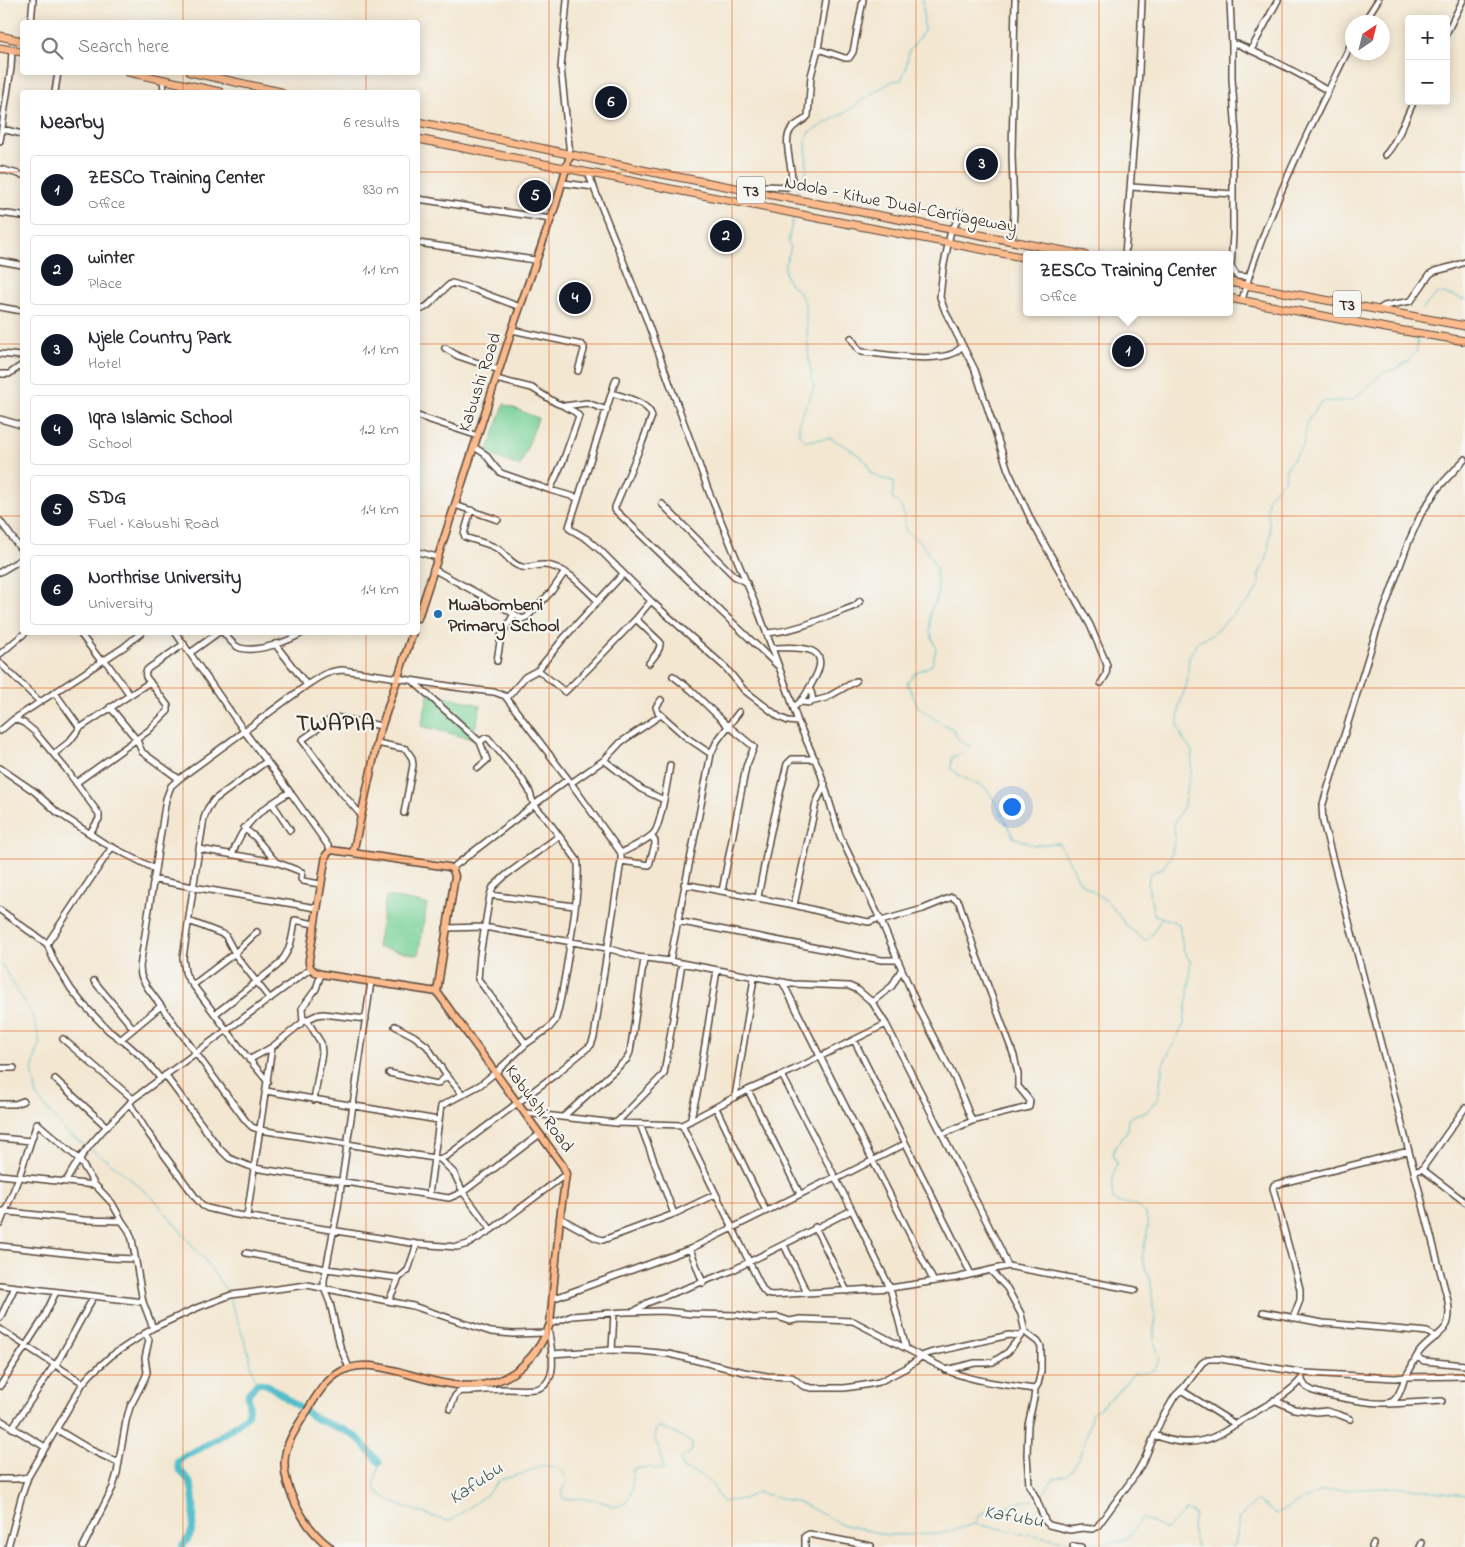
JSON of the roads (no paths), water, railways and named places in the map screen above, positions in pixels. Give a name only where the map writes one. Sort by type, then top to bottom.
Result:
[{"type":"highway","points":[[0,36],[20,41]]},
{"type":"highway","points":[[0,48],[20,52]]},
{"type":"highway","points":[[141,75],[210,90]]},
{"type":"highway","points":[[204,75],[273,90]]},
{"type":"highway","name":"Ndola - Kitwe Dual-Carriageway","points":[[420,122],[570,155],[1064,251]]},
{"type":"highway","name":"Ndola - Kitwe Dual-Carriageway","points":[[420,139],[1023,257]]},
{"type":"highway","name":"T3","points":[[1233,283],[1465,326]]},
{"type":"highway","name":"T3","points":[[1233,299],[1465,341]]},
{"type":"main road","name":"Kabushi Road","points":[[420,611],[535,260],[563,183],[570,155]]},
{"type":"main road","points":[[353,853],[377,743],[412,635]]},
{"type":"main road","points":[[331,850],[452,868],[454,876],[437,992],[321,974],[310,969],[308,959],[320,884],[326,855],[331,850]]},
{"type":"main road","name":"Kabushi Road","points":[[330,1547],[317,1537],[305,1521],[288,1484],[285,1456],[288,1443],[309,1408],[330,1379],[349,1368],[361,1365],[377,1366],[437,1382],[492,1387],[525,1363],[537,1348],[548,1328],[566,1174],[563,1166],[437,992]]},
{"type":"street","points":[[31,20],[33,0]]},
{"type":"street","points":[[567,0],[561,68],[570,155]]},
{"type":"street","points":[[753,190],[766,186],[787,187],[792,183],[787,138],[791,128],[808,116],[811,76],[818,49],[826,0]]},
{"type":"street","points":[[818,49],[849,58],[853,52],[864,0]]},
{"type":"street","points":[[1012,241],[1014,216],[1012,155],[1014,0]]},
{"type":"street","points":[[1126,251],[1142,0]]},
{"type":"street","points":[[1230,0],[1232,79],[1236,134],[1232,251]]},
{"type":"street","points":[[1251,50],[1278,0]]},
{"type":"street","points":[[1368,15],[1378,0]]},
{"type":"street","points":[[1450,26],[1463,0]]},
{"type":"street","points":[[1232,46],[1237,44],[1251,50],[1297,72],[1328,91]]},
{"type":"street","points":[[0,141],[12,50]]},
{"type":"street","points":[[1242,300],[1248,277],[1276,205],[1345,56]]},
{"type":"street","points":[[55,90],[58,75]]},
{"type":"street","points":[[163,80],[164,90]]},
{"type":"street","points":[[1385,155],[1398,135],[1412,105]]},
{"type":"street","points":[[2,129],[20,134]]},
{"type":"street","points":[[0,169],[20,174]]},
{"type":"street","points":[[588,173],[664,367],[709,492],[772,648],[798,722],[825,784],[840,836],[881,920],[925,1022],[955,1079],[972,1121]]},
{"type":"street","points":[[563,183],[594,187]]},
{"type":"street","points":[[1131,187],[1233,194]]},
{"type":"street","points":[[420,199],[551,218]]},
{"type":"street","points":[[960,211],[951,230],[940,297],[947,316],[979,381],[1008,470],[1032,522],[1090,625],[1107,665],[1106,675],[1101,683]]},
{"type":"street","points":[[0,213],[20,216]]},
{"type":"street","points":[[420,243],[535,260]]},
{"type":"street","points":[[0,262],[20,265]]},
{"type":"street","points":[[1378,310],[1384,306],[1411,301],[1430,274],[1435,270],[1465,262]]},
{"type":"street","points":[[1233,271],[1237,276],[1248,277]]},
{"type":"street","points":[[420,310],[446,286],[452,283],[520,307]]},
{"type":"street","points":[[0,308],[20,311]]},
{"type":"street","points":[[512,330],[583,346],[584,350],[578,371]]},
{"type":"street","points":[[851,338],[862,352],[906,357],[950,354],[963,346]]},
{"type":"street","points":[[445,348],[458,356],[499,370]]},
{"type":"street","points":[[0,354],[20,356]]},
{"type":"street","points":[[0,374],[9,374],[20,366]]},
{"type":"street","points":[[496,379],[532,388],[579,416],[563,461],[550,490]]},
{"type":"street","points":[[616,379],[569,527],[570,529],[593,544],[651,601],[726,668],[744,690],[779,717],[788,721],[798,722]]},
{"type":"street","points":[[612,393],[644,406],[651,412],[652,416],[615,510],[778,666]]},
{"type":"street","points":[[564,406],[587,402],[607,410]]},
{"type":"street","points":[[420,417],[478,436]]},
{"type":"street","points":[[0,419],[20,424]]},
{"type":"street","points":[[474,447],[485,454],[501,474],[578,498]]},
{"type":"street","points":[[1387,1404],[1394,1401],[1398,1396],[1405,1378],[1420,1351],[1445,1327],[1450,1316],[1448,1301],[1322,822],[1322,807],[1376,632],[1409,541],[1421,514],[1438,488],[1465,459]]},
{"type":"street","points":[[455,504],[498,520]]},
{"type":"street","points":[[662,504],[734,576],[747,583]]},
{"type":"street","points":[[471,510],[464,534],[465,537],[498,549],[520,567],[545,565],[557,568],[565,572],[598,601]]},
{"type":"street","points":[[1,523],[20,548]]},
{"type":"street","points":[[420,553],[437,557]]},
{"type":"street","points":[[0,572],[20,560]]},
{"type":"street","points":[[433,569],[524,620],[551,592],[565,572]]},
{"type":"street","points":[[507,698],[526,677],[538,670],[623,574]]},
{"type":"street","points":[[538,670],[565,692],[636,620],[651,601]]},
{"type":"street","points":[[766,634],[783,632],[814,622],[854,606],[860,601]]},
{"type":"street","points":[[497,661],[501,636],[514,614]]},
{"type":"street","points":[[636,620],[661,645],[649,663]]},
{"type":"street","points":[[0,654],[22,635]]},
{"type":"street","points":[[82,635],[130,695]]},
{"type":"street","points":[[0,731],[14,719],[55,693],[138,635]]},
{"type":"street","points":[[177,635],[244,732],[331,850]]},
{"type":"street","points":[[190,653],[215,635]]},
{"type":"street","points":[[226,635],[236,646],[241,648],[265,647],[294,635]]},
{"type":"street","points":[[76,783],[137,740],[168,711],[168,706],[146,677],[146,670],[184,644]]},
{"type":"street","points":[[275,644],[307,686]]},
{"type":"street","points":[[772,648],[798,647],[815,653],[821,662],[819,671],[801,702],[794,707]]},
{"type":"street","points":[[0,664],[40,702]]},
{"type":"street","points":[[342,670],[414,682],[503,694],[570,781],[621,853],[594,1037],[591,1045],[518,1103],[447,1156],[440,1159],[260,1130],[252,1127],[161,1006],[142,976],[140,967],[166,798],[169,790],[179,779],[324,674],[342,670]]},
{"type":"street","points":[[673,676],[754,747],[746,767],[722,891]]},
{"type":"street","points":[[801,702],[810,704],[811,702],[826,698],[856,681]]},
{"type":"street","points":[[54,754],[69,742],[80,728],[150,682]]},
{"type":"street","points":[[414,682],[480,742],[486,760],[478,768]]},
{"type":"street","points":[[809,688],[812,696],[811,702]]},
{"type":"street","points":[[55,693],[80,728]]},
{"type":"street","points":[[660,700],[656,708],[661,714],[686,737],[711,754]]},
{"type":"street","points":[[110,707],[137,740],[142,752],[179,779]]},
{"type":"street","points":[[670,961],[711,754],[717,741],[739,712]]},
{"type":"street","points":[[452,868],[534,805],[604,760],[621,742],[661,714]]},
{"type":"street","points":[[361,816],[342,794],[302,740],[334,717],[382,726]]},
{"type":"street","points":[[14,719],[29,726],[54,754],[99,814],[99,820],[90,833]]},
{"type":"street","points":[[429,1195],[441,1106],[463,1095],[496,1073],[526,1044],[549,1028],[555,1021],[570,942],[579,864],[546,818],[534,805],[529,790],[522,779],[489,738],[486,737],[480,742]]},
{"type":"street","points":[[377,743],[406,749],[412,758],[413,765],[404,813]]},
{"type":"street","points":[[758,898],[787,764],[792,759],[815,759]]},
{"type":"street","points":[[604,760],[641,789],[664,800]]},
{"type":"street","points":[[266,761],[214,800],[208,808],[204,818],[183,963],[185,972],[193,985],[249,1060],[268,1082]]},
{"type":"street","points":[[621,853],[650,836],[656,830],[664,800],[670,765]]},
{"type":"street","points":[[0,768],[35,792],[57,812],[112,847],[155,869]]},
{"type":"street","points":[[794,905],[816,803],[825,784]]},
{"type":"street","points":[[232,855],[239,836],[255,816],[290,792]]},
{"type":"street","points":[[272,803],[290,830]]},
{"type":"street","points":[[244,828],[255,836],[276,862]]},
{"type":"street","points":[[526,1044],[478,979],[484,928],[493,887],[506,875],[559,836]]},
{"type":"street","points":[[621,861],[649,865],[655,844],[655,841],[650,836]]},
{"type":"street","points":[[48,944],[112,847]]},
{"type":"street","points":[[199,849],[276,862],[302,872],[301,879],[303,881],[320,884]]},
{"type":"street","points":[[154,879],[194,888],[316,908]]},
{"type":"street","points":[[684,884],[794,905],[869,922],[923,909],[952,897],[956,898],[962,906],[976,954],[1014,1056],[1019,1089],[1031,1104],[1008,1113],[972,1121],[943,1134]]},
{"type":"street","points":[[490,895],[574,906]]},
{"type":"street","points":[[0,910],[48,944],[52,957],[71,989],[95,1019],[163,1077],[224,1154],[234,1161],[254,1168],[449,1198],[463,1192],[540,1134]]},
{"type":"street","points":[[215,1014],[285,958],[290,948],[295,920],[314,924]]},
{"type":"street","points":[[189,922],[223,934],[270,999]]},
{"type":"street","points":[[677,922],[882,960],[897,960]]},
{"type":"street","points":[[446,928],[484,928],[607,948],[644,959],[670,961],[754,978],[800,985],[839,984],[858,990],[872,1002],[886,1024],[1008,1266]]},
{"type":"street","points":[[193,985],[235,953],[257,932]]},
{"type":"street","points":[[563,1117],[627,1059],[630,1052],[644,959]]},
{"type":"street","points":[[616,1123],[664,1074],[682,964]]},
{"type":"street","points":[[66,1181],[79,1158],[132,1102],[196,1052],[310,969]]},
{"type":"street","points":[[690,1121],[697,1094],[717,970]]},
{"type":"street","points":[[872,1002],[892,986],[902,970]]},
{"type":"street","points":[[314,1100],[322,1053],[321,1043],[305,1021],[302,1008],[316,990],[321,974]]},
{"type":"street","points":[[735,1097],[754,978]]},
{"type":"street","points":[[94,981],[133,1028]]},
{"type":"street","points":[[349,1368],[340,1346],[328,1296],[324,1288],[372,982]]},
{"type":"street","points":[[784,982],[932,1280]]},
{"type":"street","points":[[120,1040],[161,1006]]},
{"type":"street","points":[[249,1060],[272,1047],[305,1021],[317,1015],[366,1019]]},
{"type":"street","points":[[525,1113],[616,1123],[682,1125],[748,1090],[821,1057],[886,1024]]},
{"type":"street","points":[[395,1026],[414,1036],[427,1046],[447,1076],[463,1095]]},
{"type":"street","points":[[63,1039],[132,1102],[152,1138],[203,1206],[220,1212],[417,1244],[457,1246],[468,1244],[490,1230],[566,1174]]},
{"type":"street","points":[[854,1040],[971,1274]]},
{"type":"street","points":[[247,1216],[272,1047]]},
{"type":"street","points":[[0,1068],[14,1068]]},
{"type":"street","points":[[389,1073],[438,1084],[447,1076]]},
{"type":"street","points":[[782,1075],[890,1288],[906,1348]]},
{"type":"street","points":[[55,1079],[107,1127]]},
{"type":"street","points":[[748,1090],[800,1194]]},
{"type":"street","points":[[266,1091],[438,1120]]},
{"type":"street","points":[[0,1104],[15,1104],[23,1101]]},
{"type":"street","points":[[716,1108],[766,1211]]},
{"type":"street","points":[[1414,1172],[1422,1168],[1454,1126],[1465,1108]]},
{"type":"street","points":[[0,1224],[2,1211],[19,1177],[37,1123],[79,1158],[95,1185],[112,1204],[129,1230],[143,1302],[153,1328]]},
{"type":"street","points":[[640,1124],[674,1214]]},
{"type":"street","points":[[682,1125],[767,1294],[890,1288],[932,1280],[956,1278],[1008,1266],[1135,1290]]},
{"type":"street","points":[[0,1138],[30,1141]]},
{"type":"street","points":[[552,1299],[690,1249],[905,1144]]},
{"type":"street","points":[[1293,1318],[1300,1300],[1300,1289],[1277,1206],[1274,1186],[1409,1151]]},
{"type":"street","points":[[440,1159],[454,1173],[463,1192],[490,1230]]},
{"type":"street","points":[[1422,1168],[1465,1202]]},
{"type":"street","points":[[0,1175],[95,1185]]},
{"type":"street","points":[[560,1218],[603,1240],[674,1214],[716,1194]]},
{"type":"street","points":[[635,1312],[646,1304],[750,1262],[815,1227],[852,1210]]},
{"type":"street","points":[[2,1211],[84,1220],[122,1220]]},
{"type":"street","points":[[815,1227],[847,1291]]},
{"type":"street","points":[[389,1300],[399,1278],[408,1270],[417,1244]]},
{"type":"street","points":[[784,1244],[807,1293]]},
{"type":"street","points":[[0,1246],[136,1259]]},
{"type":"street","points":[[690,1249],[703,1282]]},
{"type":"street","points":[[246,1253],[326,1269],[399,1278]]},
{"type":"street","points":[[990,1270],[1007,1288],[1021,1314],[1025,1332],[1038,1342],[1041,1347],[1041,1371],[1035,1389],[1028,1425],[1029,1485],[1044,1521],[1049,1525],[1064,1530],[1095,1528],[1136,1474],[1173,1399],[1202,1362],[1208,1359],[1220,1359],[1306,1373],[1395,1378],[1465,1376]]},
{"type":"street","points":[[8,1547],[20,1498],[28,1477],[44,1447],[91,1374],[111,1356],[153,1328],[199,1307],[229,1296],[302,1285],[420,1307],[491,1332],[513,1334],[548,1328],[572,1316],[614,1312],[663,1311],[738,1315],[753,1318],[779,1318],[790,1321],[800,1319],[855,1321],[945,1370],[972,1379],[1035,1389]]},
{"type":"street","points":[[0,1286],[143,1302]]},
{"type":"street","points":[[0,1318],[15,1288]]},
{"type":"street","points":[[0,1386],[43,1319],[56,1292]]},
{"type":"street","points":[[12,1428],[56,1364],[94,1296]]},
{"type":"street","points":[[612,1350],[614,1312]]},
{"type":"street","points":[[1263,1312],[1332,1324],[1418,1330],[1436,1337]]},
{"type":"street","points":[[450,1409],[458,1392],[478,1392],[492,1387],[534,1389],[545,1386],[552,1374],[548,1328]]},
{"type":"street","points":[[0,1329],[84,1383]]},
{"type":"street","points":[[945,1370],[967,1364],[993,1362],[1008,1352],[1025,1332]]},
{"type":"street","points":[[83,1547],[112,1486],[119,1463],[126,1421],[147,1372],[146,1358],[150,1340],[145,1334]]},
{"type":"street","points":[[551,1354],[612,1350],[668,1354],[744,1372],[767,1376],[792,1377],[802,1386],[812,1388],[844,1388],[866,1386],[879,1382],[930,1353],[1009,1335],[1020,1336]]},
{"type":"street","points":[[1417,1356],[1424,1361],[1465,1365]]},
{"type":"street","points":[[1412,1368],[1420,1377]]},
{"type":"street","points":[[1155,1435],[1169,1441],[1190,1443],[1208,1439],[1287,1392],[1306,1373]]},
{"type":"street","points":[[1302,1379],[1306,1387],[1313,1391],[1373,1403],[1442,1401]]},
{"type":"street","points":[[1181,1390],[1235,1424]]},
{"type":"street","points":[[1274,1400],[1294,1409],[1317,1412],[1326,1411],[1350,1420]]},
{"type":"street","points":[[0,1420],[44,1447]]},
{"type":"street","points":[[56,1429],[91,1450],[119,1463]]},
{"type":"street","points":[[0,1479],[28,1477]]},
{"type":"street","points":[[805,1547],[805,1536],[809,1534],[871,1546]]},
{"type":"street","points":[[1073,1546],[1081,1547]]},
{"type":"waterway","points":[[797,193],[804,182],[807,168],[806,139],[810,132],[849,110],[893,81],[901,80],[906,68],[909,51],[924,31],[923,0]]},
{"type":"waterway","points":[[793,218],[788,242],[791,248],[785,264],[785,273],[788,282],[798,291],[805,303],[809,361],[814,387],[799,422],[799,434],[806,441],[830,438],[849,448],[867,462],[871,473],[882,479],[894,481],[892,498],[902,508],[905,530],[923,545],[936,567],[938,594],[930,614],[930,631],[936,649],[932,665],[915,673],[907,683],[918,707],[953,729],[962,743],[972,746],[966,753],[952,757],[951,769],[962,777],[987,789],[1013,837],[1033,845],[1058,843],[1080,882],[1108,902],[1127,926],[1145,941],[1152,934],[1161,919]]},
{"type":"waterway","points":[[1422,310],[1437,293],[1465,300]]},
{"type":"waterway","points":[[1039,1497],[1054,1479],[1064,1476],[1073,1469],[1089,1428],[1091,1414],[1114,1396],[1133,1374],[1146,1373],[1155,1369],[1160,1359],[1154,1341],[1156,1320],[1151,1283],[1142,1258],[1148,1222],[1144,1212],[1137,1205],[1120,1203],[1113,1199],[1112,1189],[1117,1162],[1113,1155],[1115,1147],[1127,1131],[1128,1119],[1137,1114],[1147,1112],[1158,1098],[1163,1064],[1184,1024],[1190,978],[1190,961],[1183,948],[1179,925],[1154,914],[1148,886],[1150,873],[1162,869],[1171,856],[1175,838],[1174,824],[1184,805],[1191,772],[1192,751],[1184,741],[1178,727],[1179,706],[1187,683],[1189,657],[1198,641],[1211,635],[1252,598],[1259,584],[1259,573],[1265,564],[1268,554],[1270,532],[1267,507],[1269,496],[1285,479],[1286,468],[1303,446],[1307,422],[1321,402],[1353,400],[1384,372],[1396,369],[1408,361],[1416,352],[1418,340]]},
{"type":"waterway","points":[[0,964],[33,1016],[40,1043],[32,1070],[37,1097],[64,1130],[87,1147]]},
{"type":"waterway","points":[[90,1149],[115,1166],[155,1200],[207,1263],[228,1293]]},
{"type":"waterway","points":[[229,1297],[247,1347],[256,1384]]},
{"type":"waterway","name":"Kafubu","points":[[182,1547],[191,1533],[194,1507],[191,1486],[180,1470],[178,1461],[217,1438],[248,1415],[248,1394],[256,1384],[268,1385],[316,1419],[344,1430],[358,1438],[379,1462]]},
{"type":"waterway","name":"Kafubu","points":[[379,1462],[374,1483],[376,1491],[394,1503],[446,1521],[452,1520],[487,1494],[500,1480],[528,1472],[542,1465],[555,1467],[564,1473],[567,1482],[561,1496],[564,1499],[590,1499],[615,1507],[626,1503],[632,1491],[633,1469],[648,1467],[663,1470],[661,1454],[654,1437],[657,1426],[677,1434],[692,1443],[692,1451],[680,1460],[684,1469],[703,1476],[713,1486],[722,1502],[744,1499],[757,1492],[803,1504],[841,1524],[886,1535],[940,1534],[974,1524],[1071,1542],[1110,1543],[1127,1539],[1142,1518],[1166,1530],[1186,1510],[1195,1514],[1192,1530],[1197,1547]]},
{"type":"waterway","name":"Kafubu","points":[[1231,1547],[1235,1545],[1240,1517],[1257,1500],[1276,1514],[1320,1491],[1402,1487],[1465,1495]]},
{"type":"waterway","points":[[974,1524],[979,1515],[989,1510],[1033,1500]]},
{"type":"place","name":"Northrise University","points":[[611,102]]},
{"type":"place","name":"Njele Country Park","points":[[982,164]]},
{"type":"place","name":"SDG","points":[[535,196]]},
{"type":"place","name":"winter","points":[[726,236]]},
{"type":"place","name":"Iqra Islamic School","points":[[575,298]]},
{"type":"place","name":"ZESCO Training Center","points":[[1128,351]]},
{"type":"place","name":"Mwabombeni Primary School","points":[[438,614]]},
{"type":"district","name":"TWAPIA","points":[[336,722]]}]
